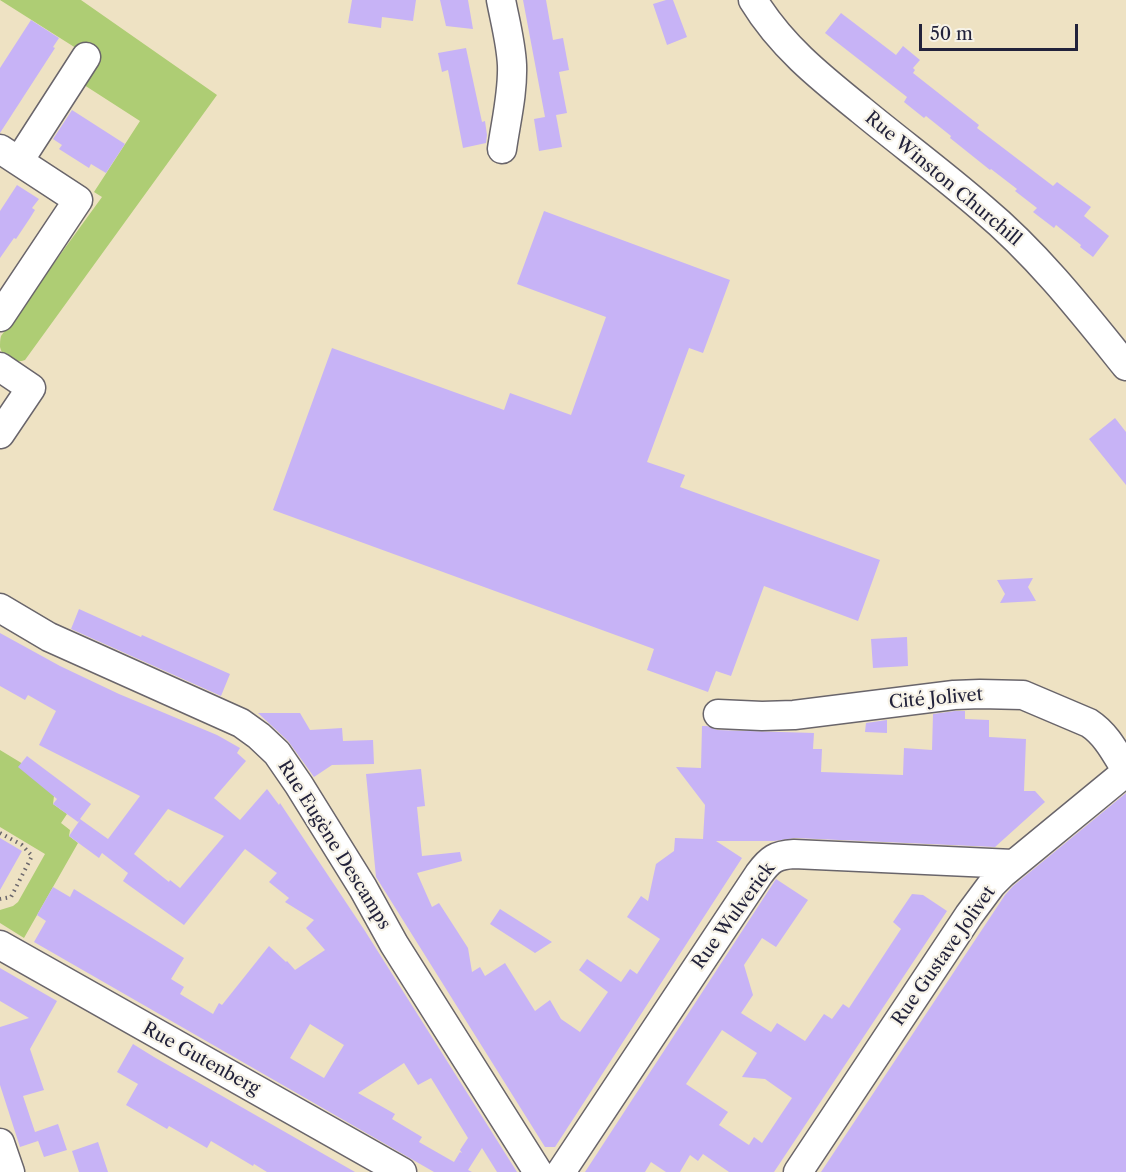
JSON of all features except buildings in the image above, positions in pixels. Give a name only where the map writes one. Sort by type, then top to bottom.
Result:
[{"type":"street","points":[[501,0],[510,47],[512,77],[502,149]]},
{"type":"street","name":"Rue Winston Churchill","points":[[753,0],[771,26],[812,70],[968,196],[1025,247],[1060,285],[1126,366]]},
{"type":"street","points":[[0,317],[78,200],[9,155],[86,57]]},
{"type":"street","points":[[0,367],[31,387],[0,434]]},
{"type":"street","name":"Rue Eugène Descamps","points":[[0,608],[49,637],[241,723],[277,753],[348,863],[400,954],[538,1172]]},
{"type":"street","name":"Cité Jolivet","points":[[718,714],[794,715],[967,694],[1023,695],[1098,729],[1126,771]]},
{"type":"street","name":"Rue Gustave Jolivet","points":[[798,1172],[992,884],[1126,771]]},
{"type":"street","name":"Rue Wulverick","points":[[561,1172],[759,874],[772,859],[781,855],[794,854],[1013,864]]},
{"type":"street","name":"Rue Gutenberg","points":[[0,945],[402,1172]]},
{"type":"street","points":[[0,1143],[10,1172]]},
{"type":"path","points":[[0,833],[22,845],[32,856],[11,897],[0,899]]},
{"type":"green space","points":[[0,0],[81,0],[217,95],[25,360],[21,361],[10,359],[3,354],[0,347],[1,336],[102,197],[94,192],[140,121],[81,83],[79,50]]},
{"type":"green space","points":[[0,750],[28,767],[54,796],[53,804],[67,814],[61,823],[70,830],[69,836],[78,843],[24,938],[0,923],[0,910],[18,902],[45,854],[0,827]]}]
